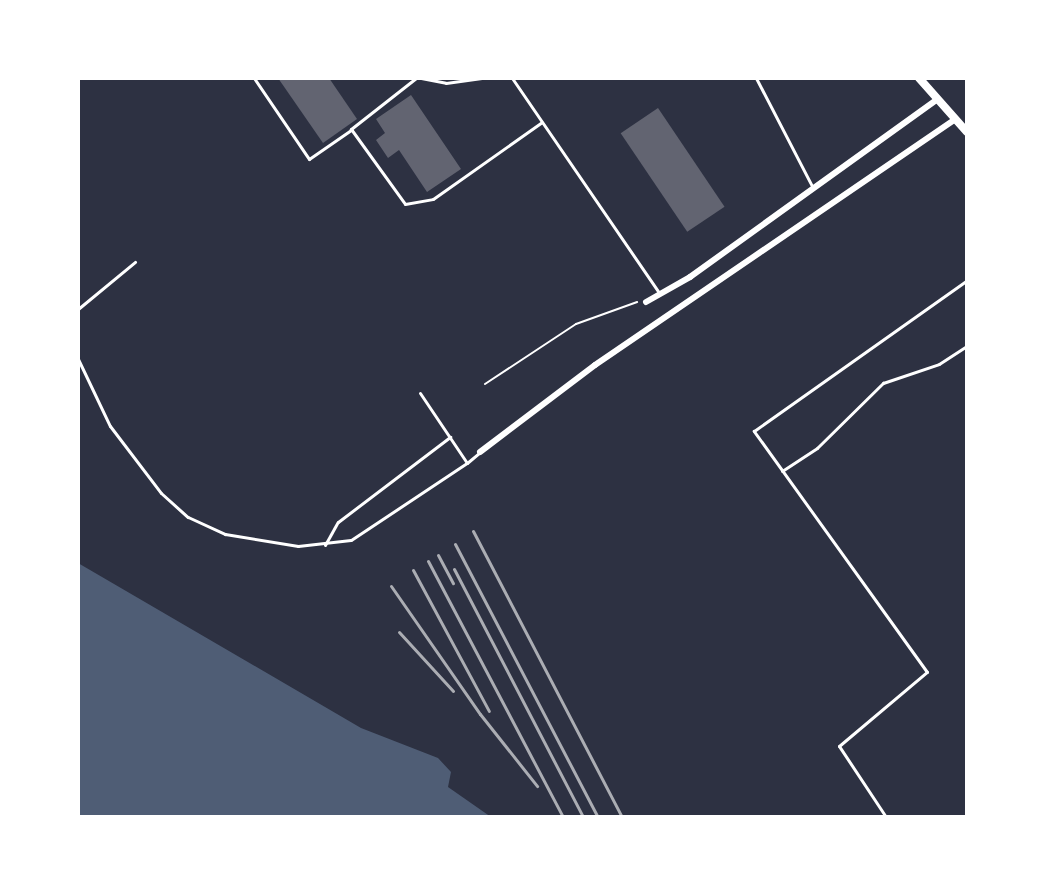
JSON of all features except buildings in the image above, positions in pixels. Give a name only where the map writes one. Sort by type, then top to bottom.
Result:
[{"type":"main road","points":[[919,78],[967,132]]},
{"type":"street","points":[[646,302],[938,99]]},
{"type":"street","points":[[480,452],[595,365],[955,119]]},
{"type":"lane","points":[[254,78],[309,159],[418,78],[446,83],[482,78]]},
{"type":"lane","points":[[512,78],[660,294]]},
{"type":"lane","points":[[756,78],[813,188]]},
{"type":"lane","points":[[351,129],[405,204],[418,205],[542,122]]},
{"type":"lane","points":[[78,309],[135,262]]},
{"type":"lane","points":[[886,817],[839,746],[927,672],[754,431],[967,280]]},
{"type":"lane","points":[[782,471],[817,448],[883,383],[939,364],[967,346]]},
{"type":"lane","points":[[78,359],[110,426],[161,493],[188,517],[264,543],[325,545],[351,540],[480,452]]},
{"type":"lane","points":[[420,393],[467,463]]},
{"type":"lane","points":[[325,545],[338,522],[450,437]]},
{"type":"path","points":[[485,384],[576,324],[646,302]]},
{"type":"water","points":[[78,563],[361,728],[438,758],[451,772],[448,787],[491,817],[78,817]]},
{"type":"railway","points":[[473,531],[622,817]]},
{"type":"railway","points":[[455,544],[598,817]]},
{"type":"railway","points":[[438,555],[453,583]]},
{"type":"railway","points":[[428,561],[563,817]]},
{"type":"railway","points":[[454,569],[583,817]]},
{"type":"railway","points":[[413,570],[489,711]]},
{"type":"railway","points":[[391,586],[480,714],[537,786]]},
{"type":"railway","points":[[399,632],[453,691]]}]
